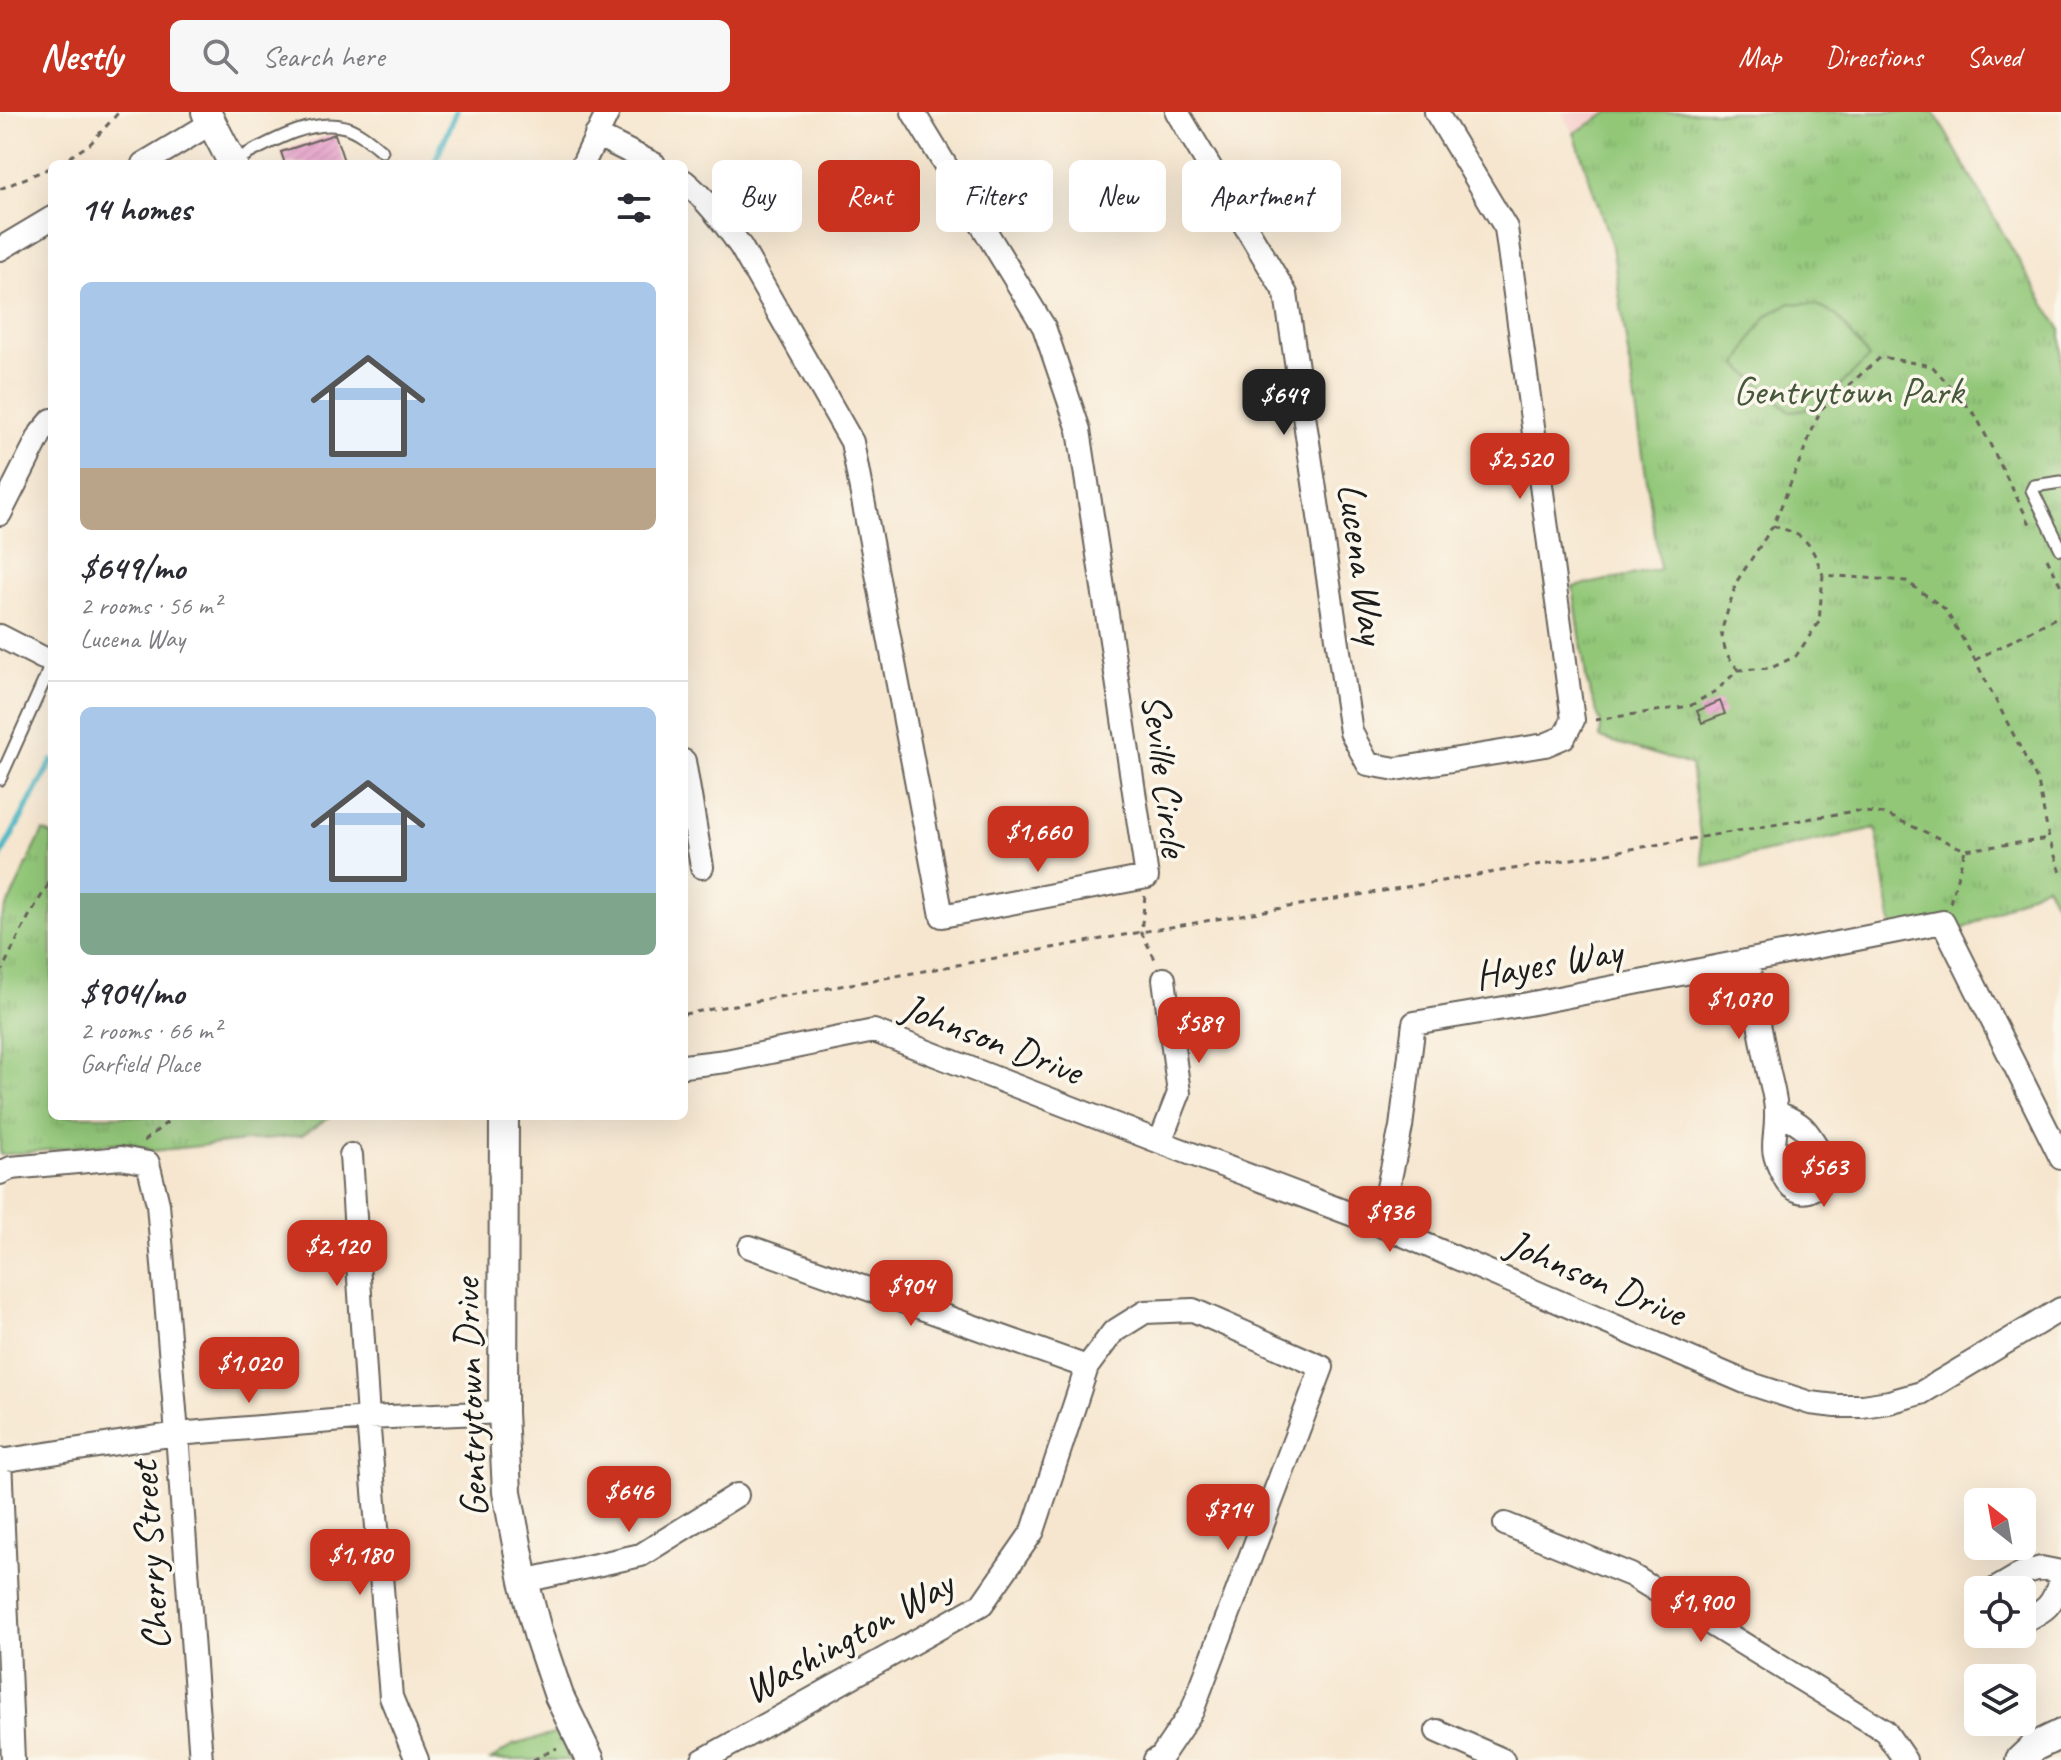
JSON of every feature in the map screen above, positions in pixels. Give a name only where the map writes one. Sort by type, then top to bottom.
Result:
[{"type":"street","points":[[585,160],[608,112]]},
{"type":"street","name":"Seville Circle","points":[[688,184],[721,218],[741,247],[852,442],[942,916],[1147,877],[1079,430],[1044,327],[913,112]]},
{"type":"street","name":"Lucena Way","points":[[1177,112],[1286,294],[1351,732],[1368,764],[1396,769],[1545,745],[1564,737],[1573,720]]},
{"type":"street","points":[[1436,112],[1506,228],[1573,720]]},
{"type":"street","points":[[149,160],[210,117],[231,160]]},
{"type":"street","points":[[596,135],[646,160]]},
{"type":"street","points":[[0,249],[48,220]]},
{"type":"street","points":[[0,514],[48,425]]},
{"type":"street","points":[[0,636],[48,662]]},
{"type":"street","points":[[688,785],[702,867]]},
{"type":"street","points":[[1943,922],[2061,1158]]},
{"type":"street","name":"Hayes Way","points":[[1380,1225],[1401,1127],[1414,1023],[1528,1004],[1943,922]]},
{"type":"street","points":[[1747,962],[1776,1112]]},
{"type":"street","points":[[1160,1142],[1179,1093],[1164,979]]},
{"type":"street","name":"Johnson Drive","points":[[688,1066],[726,1061],[874,1031],[1380,1225],[1745,1382],[1810,1403],[1862,1406],[1921,1393],[2061,1309]]},
{"type":"street","name":"Gentrytown Drive","points":[[504,1120],[503,1412],[507,1492],[524,1581],[559,1696],[584,1748]]},
{"type":"street","points":[[351,1155],[368,1418],[391,1697],[417,1760]]},
{"type":"street","points":[[0,1173],[11,1168],[124,1159]]},
{"type":"street","name":"Cherry Street","points":[[124,1159],[148,1163],[158,1204],[201,1760]]},
{"type":"street","points":[[750,1247],[1087,1367]]},
{"type":"street","name":"Washington Way","points":[[703,1760],[982,1604],[1033,1531],[1087,1367],[1113,1332],[1145,1312],[1193,1310],[1322,1367],[1192,1711],[1161,1757],[1155,1760]]},
{"type":"street","points":[[13,1760],[0,1460],[177,1434],[368,1418],[503,1412]]},
{"type":"street","points":[[524,1581],[641,1555],[737,1495]]},
{"type":"street","points":[[1505,1524],[1631,1575],[1885,1731],[1905,1760]]},
{"type":"street","points":[[2018,1576],[2041,1568],[2061,1572]]},
{"type":"street","points":[[2036,1615],[2054,1599],[2061,1579]]},
{"type":"street","points":[[1437,1731],[1503,1760]]},
{"type":"street","points":[[2020,1760],[2034,1747],[2061,1734]]},
{"type":"lane","points":[[238,160],[285,135],[325,125],[344,126],[382,151]]},
{"type":"lane","points":[[2061,482],[2034,486],[2032,490],[2061,549]]},
{"type":"lane","points":[[0,779],[25,727],[48,662]]},
{"type":"path","points":[[65,160],[90,144],[119,112]]},
{"type":"path","points":[[0,189],[48,169]]},
{"type":"path","points":[[1738,670],[1726,653],[1721,632],[1737,581],[1773,526],[1821,409],[1881,357],[1932,366],[1976,416],[2033,530]]},
{"type":"path","points":[[1573,720],[1603,720],[1690,706],[1717,690],[1738,670],[1771,668],[1796,656],[1819,622],[1823,575],[1816,555],[1807,542],[1796,532],[1773,526]]},
{"type":"path","points":[[2047,558],[2061,586]]},
{"type":"path","points":[[1823,575],[1906,581],[1945,609],[2038,782],[2049,839],[2061,873]]},
{"type":"path","points":[[1975,660],[2061,615]]},
{"type":"path","points":[[688,1013],[1141,932],[1855,811],[1885,814],[1965,850],[2049,839]]},
{"type":"path","points":[[1943,922],[1965,850]]},
{"type":"path","points":[[1147,877],[1141,932],[1164,979]]},
{"type":"path","points":[[0,974],[28,918],[48,888]]},
{"type":"path","points":[[124,1159],[170,1120]]},
{"type":"path","points":[[533,1760],[584,1748]]},
{"type":"shaded area","points":[[1562,112],[1610,112],[1574,133]]},
{"type":"green space","name":"Gentrytown Park","points":[[1610,112],[1934,112],[2061,330],[2061,912],[2046,885],[1950,936],[1943,922],[1893,933],[1876,828],[1704,866],[1691,765],[1600,738],[1601,724],[1587,683],[1573,587],[1660,569],[1612,246],[1574,133]]},
{"type":"green space","points":[[1790,303],[1817,305],[1837,316],[1869,358],[1816,408],[1790,411],[1738,365],[1768,315]]},
{"type":"green space","points":[[43,831],[48,833],[48,1120],[325,1120],[302,1135],[153,1151],[123,1142],[0,1155],[0,921]]},
{"type":"green space","points":[[557,1733],[570,1760],[491,1760],[513,1745]]},
{"type":"building","points":[[335,134],[344,160],[284,160],[281,152]]},
{"type":"building","points":[[1720,701],[1725,714],[1702,723],[1697,711]]},
{"type":"waterway","points":[[436,160],[456,112]]},
{"type":"waterway","points":[[0,857],[48,768]]}]
